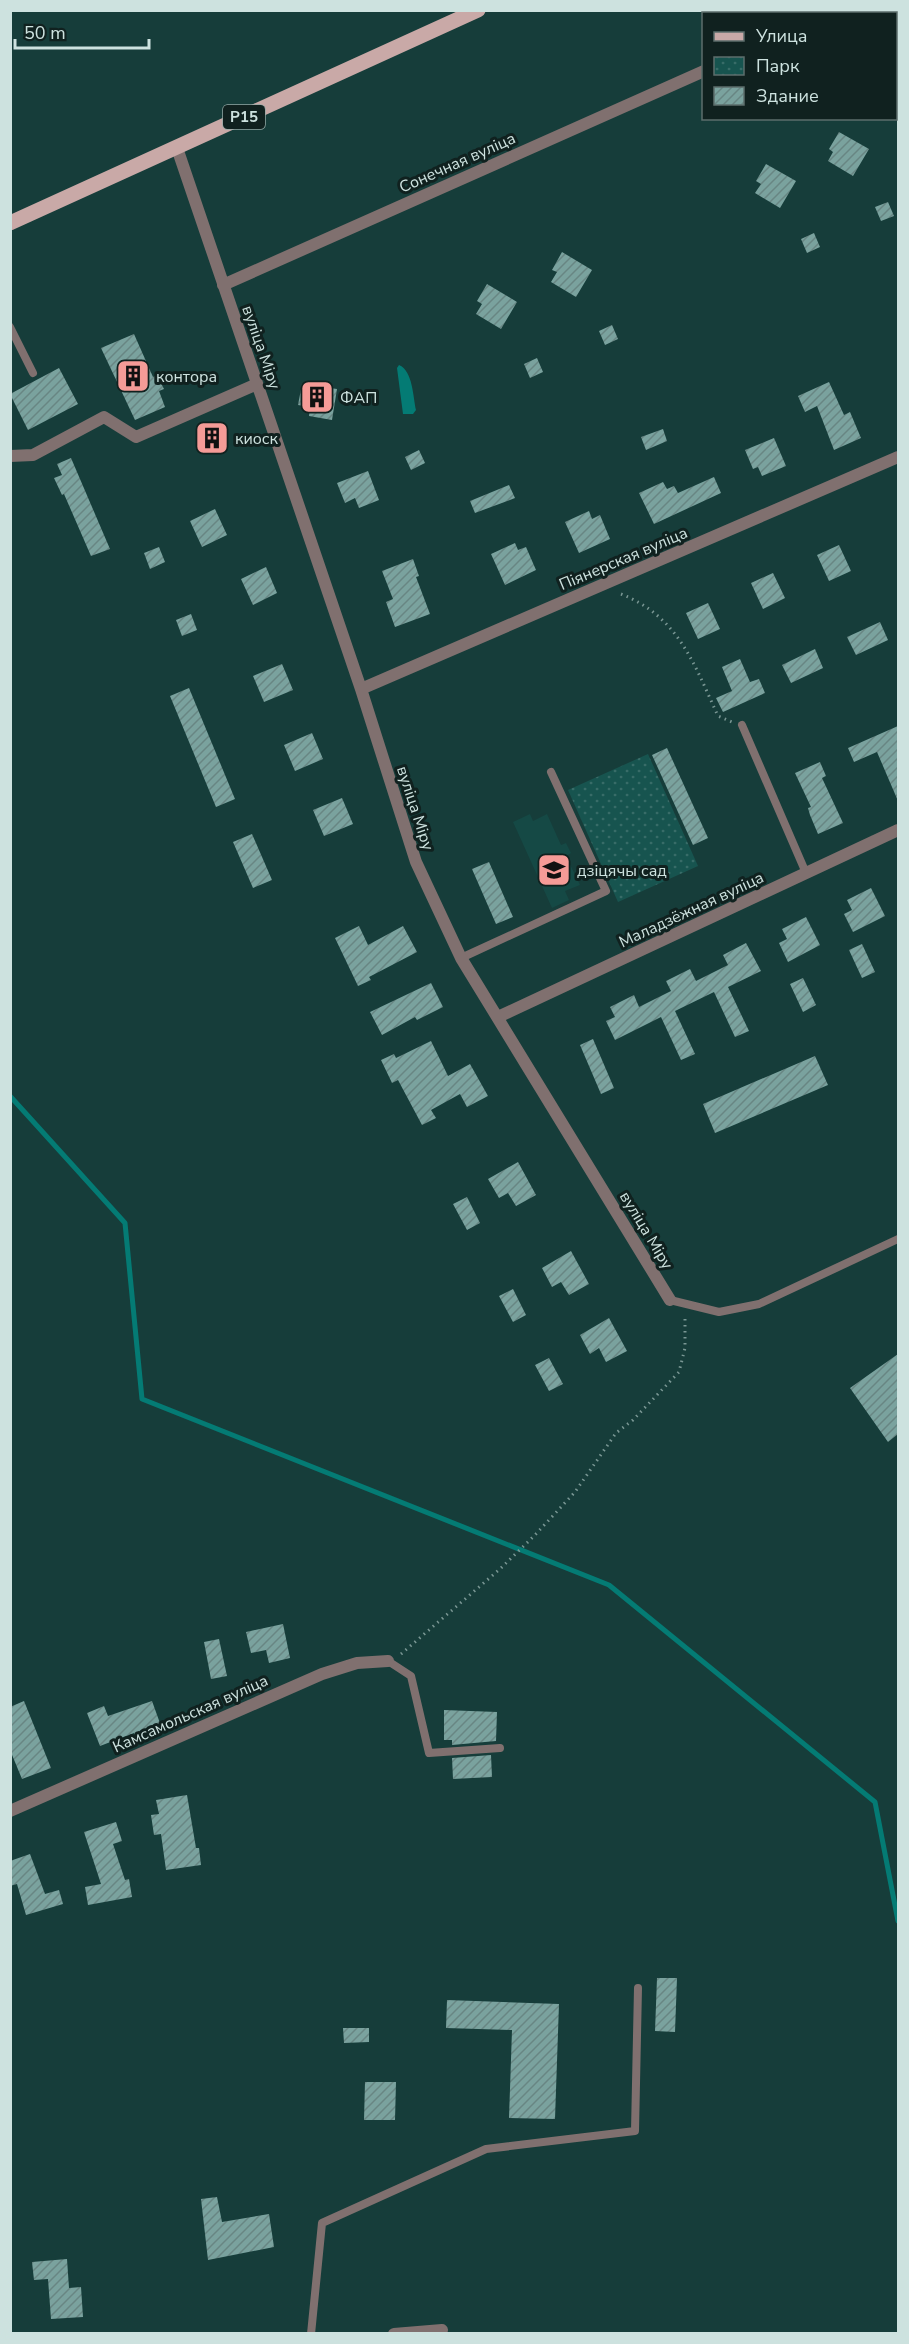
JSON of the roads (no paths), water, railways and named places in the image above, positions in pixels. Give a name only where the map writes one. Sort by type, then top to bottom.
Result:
[{"type":"main road","name":"Р15","points":[[10,223],[478,10]]},
{"type":"street","name":"Сонечная вуліца","points":[[223,285],[702,72]]},
{"type":"street","name":"вуліца Міру","points":[[177,148],[361,689],[416,862],[461,958],[670,1300]]},
{"type":"street","points":[[10,456],[33,455],[104,417],[136,437],[257,384]]},
{"type":"street","name":"Піянерская вуліца","points":[[361,689],[898,457]]},
{"type":"street","name":"Маладзёжная вуліца","points":[[498,1017],[898,830]]},
{"type":"street","name":"Камсамольская вуліца","points":[[10,1811],[248,1704],[322,1674],[357,1663],[388,1661]]},
{"type":"street","points":[[394,2334],[442,2330]]},
{"type":"lane","points":[[10,327],[33,373]]},
{"type":"lane","points":[[742,725],[806,873]]},
{"type":"lane","points":[[461,958],[606,891],[551,772]]},
{"type":"lane","points":[[670,1300],[719,1312],[759,1304],[898,1239]]},
{"type":"lane","points":[[388,1661],[411,1676],[429,1753],[500,1748]]},
{"type":"lane","points":[[311,2334],[322,2223],[486,2150],[635,2130],[638,1988]]},
{"type":"water","points":[[399,365],[404,368],[412,385],[416,410],[413,414],[403,414],[397,368]]},
{"type":"waterway","points":[[10,1096],[125,1223],[142,1399],[609,1585],[875,1802],[898,1921]]},
{"type":"place","name":"контора","points":[[133,376]]},
{"type":"place","name":"ФАП","points":[[317,397]]},
{"type":"place","name":"киоск","points":[[212,438]]},
{"type":"place","name":"дзіцячы сад","points":[[554,870]]}]
